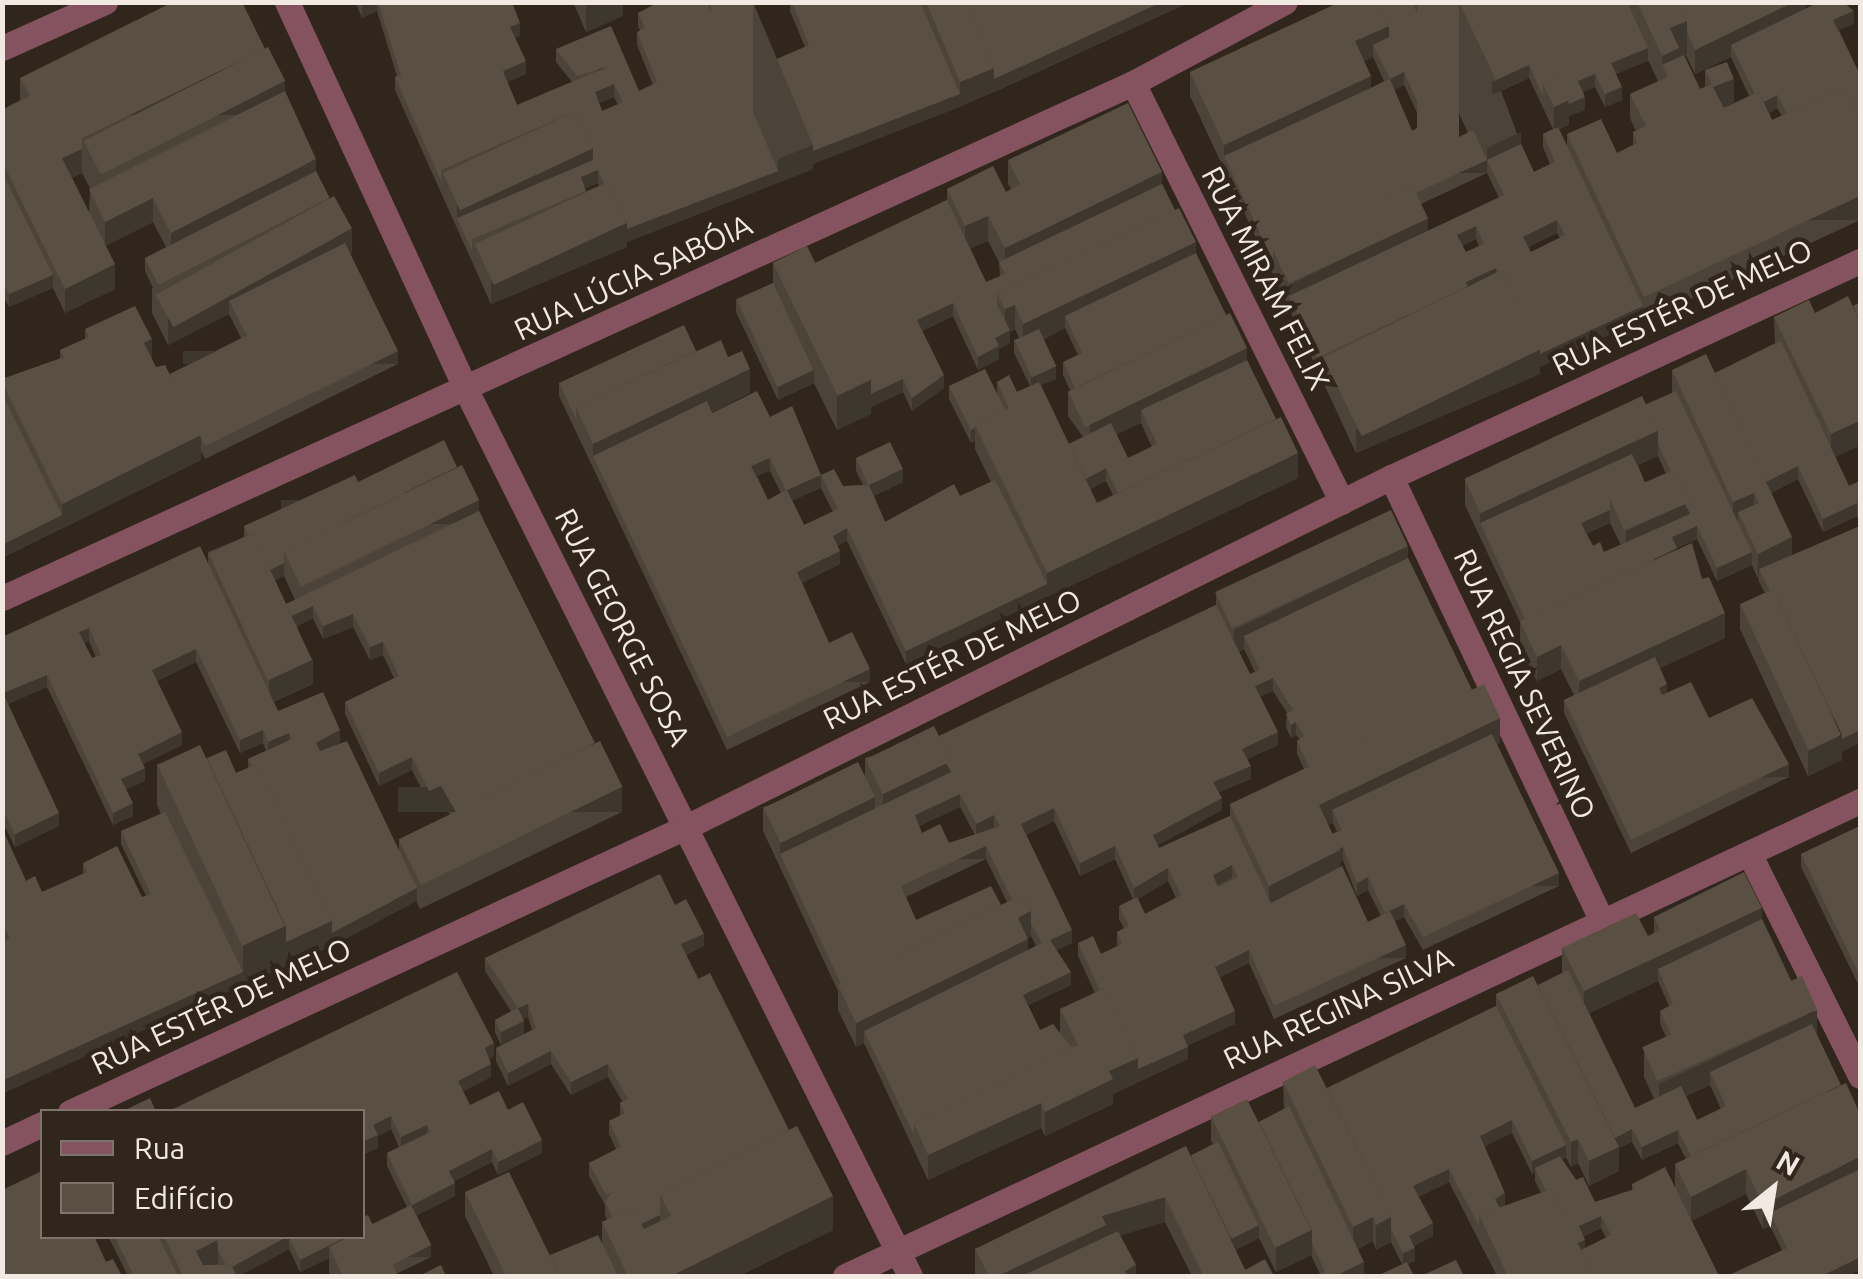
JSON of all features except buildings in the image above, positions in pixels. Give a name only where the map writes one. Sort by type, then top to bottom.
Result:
[{"type":"street","points":[[2,48],[105,2]]},
{"type":"street","name":"RUA GEORGE SOSA","points":[[287,2],[466,390],[688,826],[904,1265]]},
{"type":"street","name":"RUA LÚCIA SABÓIA","points":[[2,598],[466,390],[1132,83],[1286,2]]},
{"type":"street","name":"RUA MIRAM FELIX","points":[[1132,83],[1342,502]]},
{"type":"street","name":"RUA ESTÉR DE MELO","points":[[76,1109],[688,826],[1391,477],[1860,261]]},
{"type":"street","name":"RUA REGIA SEVERINO","points":[[1391,477],[1601,919]]},
{"type":"street","name":"RUA REGINA SILVA","points":[[846,1276],[904,1265],[1601,919],[1860,801]]},
{"type":"street","points":[[1750,853],[1860,1076]]},
{"type":"street","points":[[2,1143],[40,1125]]}]
